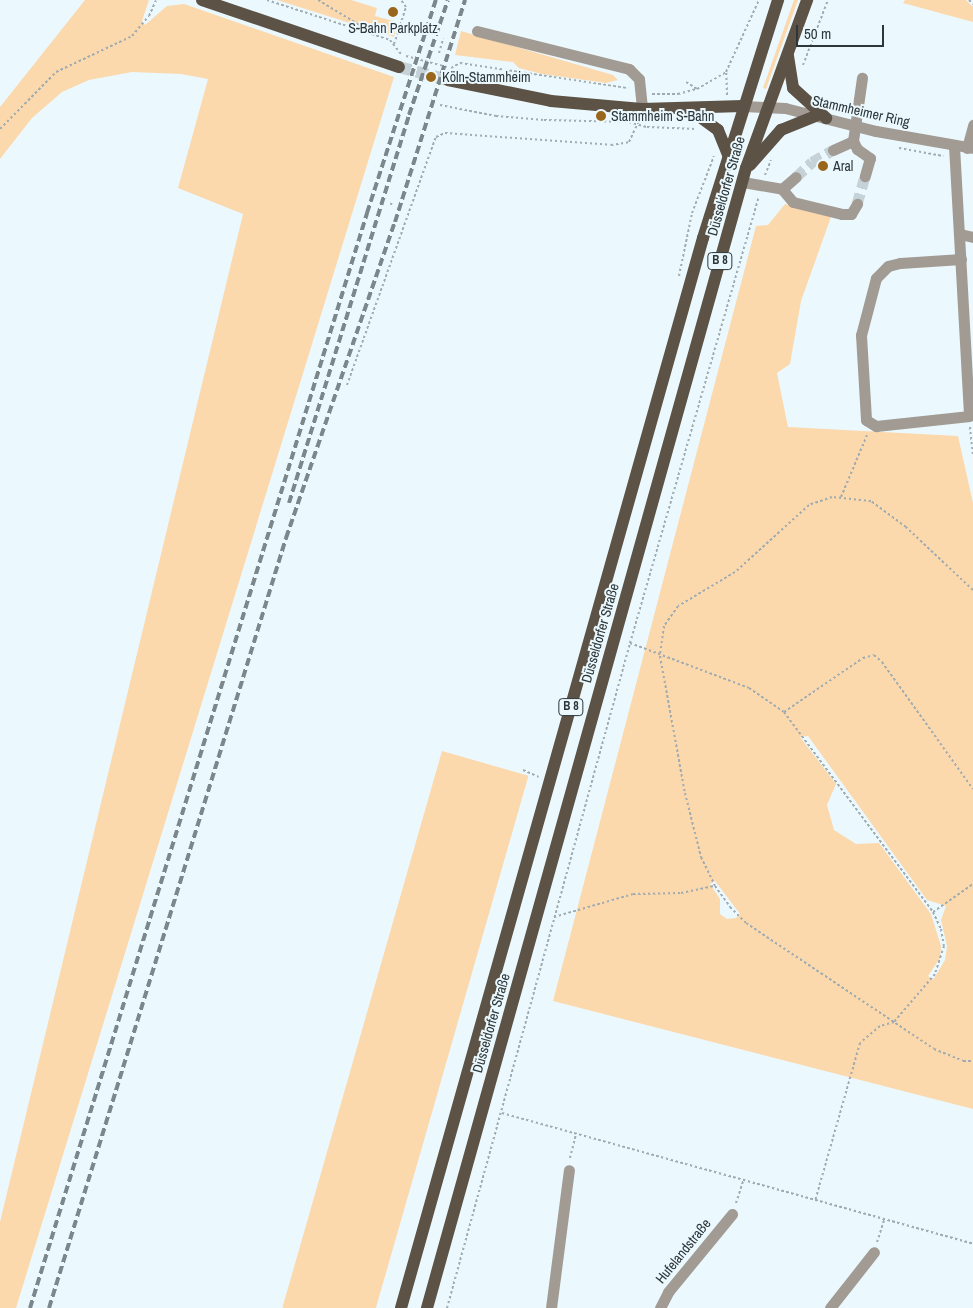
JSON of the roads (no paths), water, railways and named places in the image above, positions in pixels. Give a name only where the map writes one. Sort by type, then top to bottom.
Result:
[{"type":"main road","points":[[202,0],[399,67]]},
{"type":"main road","name":"Düsseldorfer Straße","points":[[401,1308],[728,155],[778,0]]},
{"type":"main road","name":"Düsseldorfer Straße","points":[[427,1308],[746,168],[788,46],[807,0]]},
{"type":"main road","points":[[746,168],[781,130],[821,117],[793,88],[788,69],[788,46]]},
{"type":"main road","points":[[448,80],[551,101],[642,109],[743,106]]},
{"type":"main road","points":[[689,109],[718,130],[728,155]]},
{"type":"street","points":[[477,31],[623,66],[639,79],[642,109]]},
{"type":"street","points":[[862,78],[853,141],[857,149],[870,158],[865,176]]},
{"type":"street","name":"Stammheimer Ring","points":[[743,106],[785,108],[856,126],[970,148]]},
{"type":"street","points":[[970,148],[973,125]]},
{"type":"street","points":[[833,150],[853,141]]},
{"type":"street","points":[[954,146],[960,234],[971,418],[871,425],[866,420],[861,335],[876,278],[888,266],[900,263],[961,258]]},
{"type":"street","points":[[782,189],[796,177]]},
{"type":"street","points":[[743,182],[782,189],[793,202],[842,214],[851,214],[857,204]]},
{"type":"street","points":[[960,234],[973,237]]},
{"type":"street","points":[[551,1308],[569,1170]]},
{"type":"street","name":"Hufelandstraße","points":[[660,1308],[668,1292],[732,1214]]},
{"type":"street","points":[[830,1308],[874,1252]]},
{"type":"tunnel","points":[[399,67],[448,80]]},
{"type":"tunnel","points":[[796,177],[812,162],[833,150]]},
{"type":"tunnel","points":[[857,204],[865,176]]},
{"type":"railway","points":[[30,1308],[367,213],[436,0]]},
{"type":"railway","points":[[289,503],[409,115],[448,0]]},
{"type":"railway","points":[[49,1308],[286,538],[395,222],[465,0]]},
{"type":"place","name":"S-Bahn Parkplatz","points":[[393,12]]},
{"type":"place","name":"Köln-Stammheim","points":[[431,77]]},
{"type":"place","name":"Stammheim S-Bahn","points":[[601,116]]},
{"type":"place","name":"Aral","points":[[823,166]]}]
